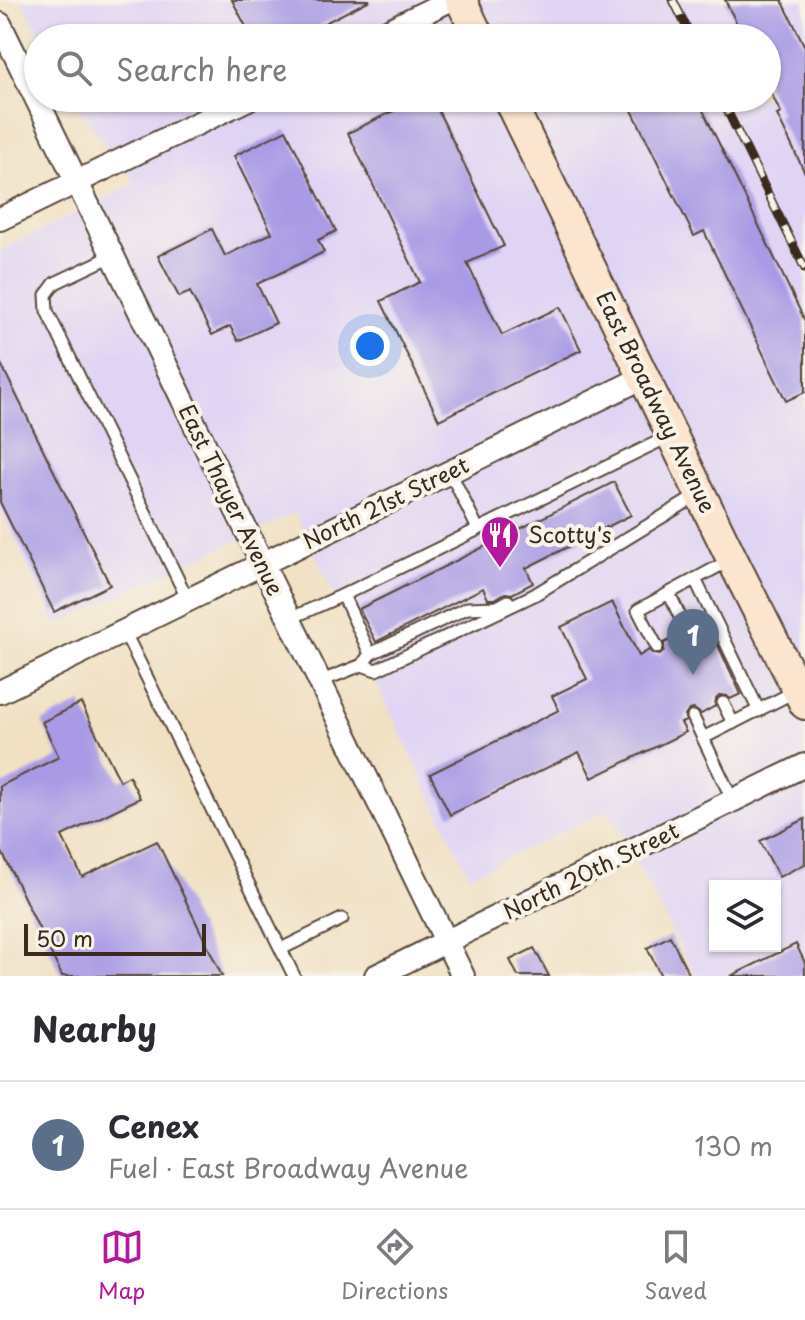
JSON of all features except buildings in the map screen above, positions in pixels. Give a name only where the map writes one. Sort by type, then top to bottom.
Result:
[{"type":"street","points":[[401,24],[450,0]]},
{"type":"street","points":[[461,0],[472,24]]},
{"type":"street","name":"East Thayer Avenue","points":[[0,24],[24,74]]},
{"type":"street","name":"East Thayer Avenue","points":[[42,112],[463,976]]},
{"type":"street","points":[[0,219],[221,112]]},
{"type":"street","name":"East Broadway Avenue","points":[[515,112],[802,697]]},
{"type":"street","name":"North 21st Street","points":[[0,692],[644,377]]},
{"type":"street","name":"North 20th Street","points":[[376,976],[805,765]]},
{"type":"lane","points":[[112,256],[55,283],[49,288],[45,303],[188,600]]},
{"type":"lane","points":[[289,619],[672,435]]},
{"type":"lane","points":[[450,472],[478,529]]},
{"type":"lane","points":[[362,665],[376,670],[534,595],[700,494]]},
{"type":"lane","points":[[657,647],[638,610],[732,559]]},
{"type":"lane","points":[[695,579],[759,711]]},
{"type":"lane","points":[[669,593],[687,632]]},
{"type":"lane","points":[[343,595],[370,654]]},
{"type":"lane","points":[[319,682],[362,665],[370,654],[467,608],[497,607],[520,595],[534,595]]},
{"type":"lane","points":[[124,631],[294,976]]},
{"type":"lane","points":[[703,738],[759,711],[802,697]]},
{"type":"lane","points":[[723,703],[733,723]]},
{"type":"lane","points":[[693,717],[733,801]]},
{"type":"lane","points":[[281,949],[342,919]]},
{"type":"shaded area","points":[[22,0],[805,0],[805,976],[695,976],[609,810],[469,876],[295,513],[57,625],[0,510],[0,251],[135,183],[81,112],[781,112],[781,24],[34,24]]},
{"type":"railway","points":[[673,0],[685,24]]},
{"type":"railway","points":[[728,112],[805,269]]},
{"type":"place","name":"Scotty's","points":[[500,569]]},
{"type":"place","name":"Cenex","points":[[693,675]]}]
